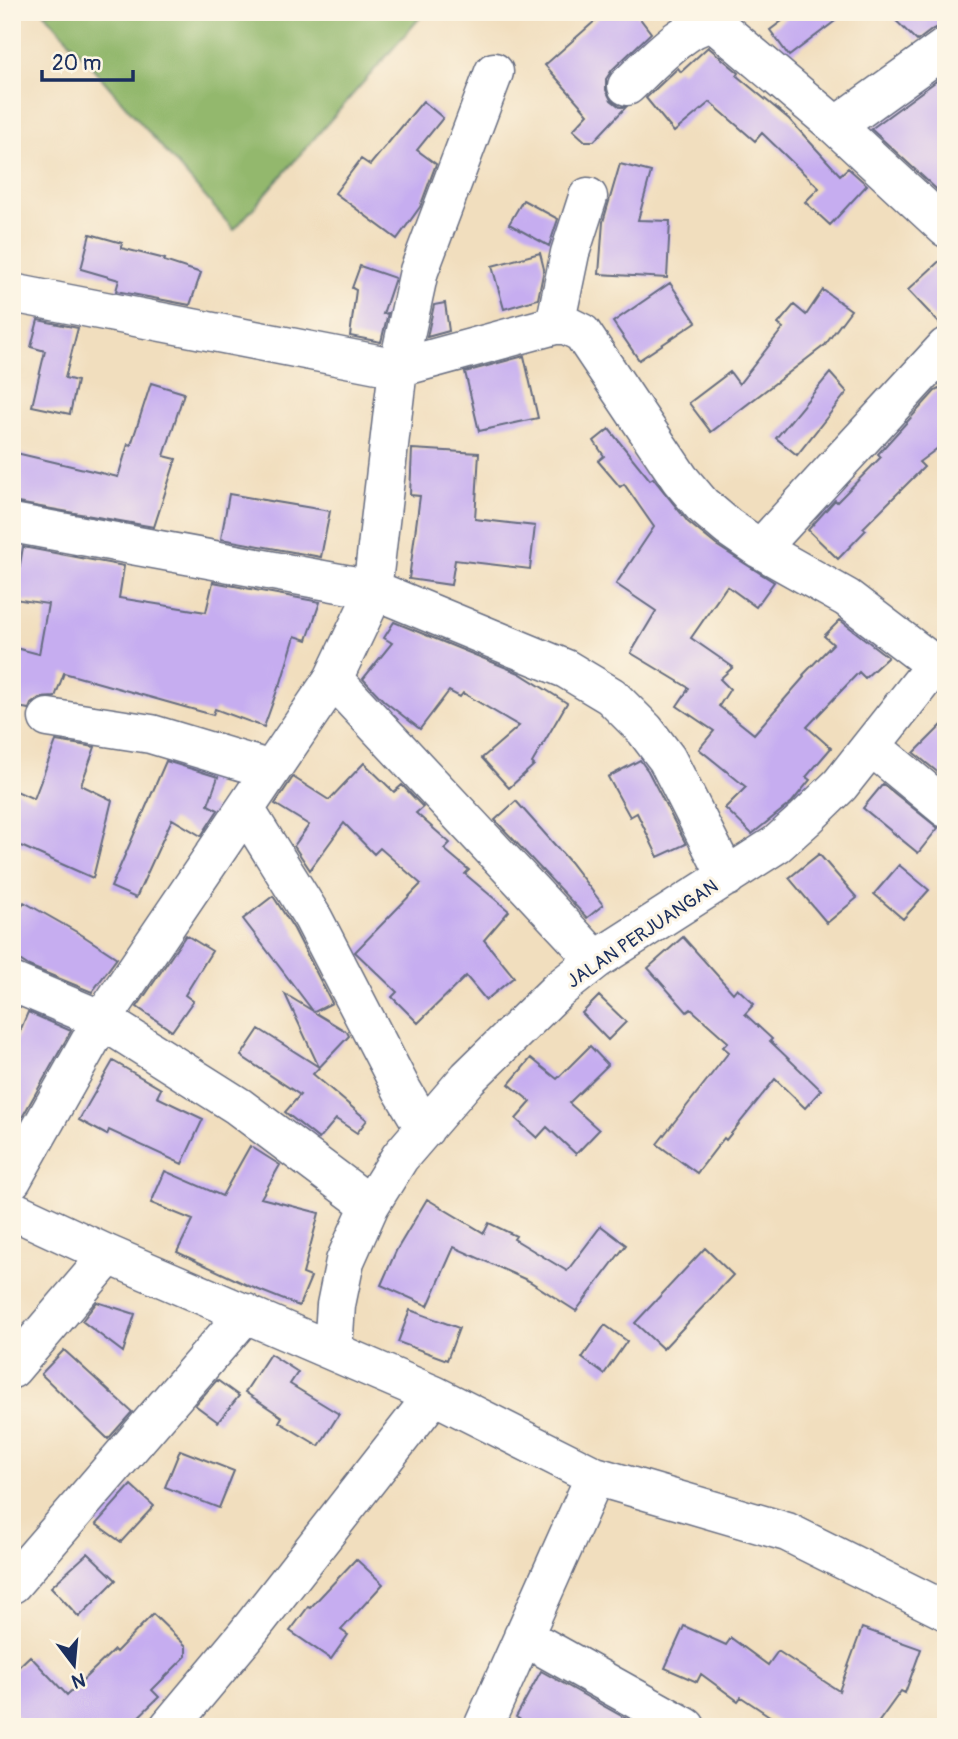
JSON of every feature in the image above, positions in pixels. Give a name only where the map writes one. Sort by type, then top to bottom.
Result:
[{"type":"street","points":[[627,86],[675,43],[703,24],[715,24],[836,126],[946,228]]},
{"type":"street","points":[[836,126],[946,47]]},
{"type":"street","points":[[12,1180],[102,1020],[332,678],[371,599],[398,368],[419,271],[494,72]]},
{"type":"street","points":[[555,325],[570,253],[588,197]]},
{"type":"street","points":[[12,293],[398,368],[555,325],[566,325],[582,333],[680,479],[711,512],[760,549],[848,598],[940,663]]},
{"type":"street","points":[[760,549],[946,347]]},
{"type":"street","points":[[12,523],[372,589],[566,669],[611,696],[645,730],[667,759],[727,877]]},
{"type":"street","name":"JALAN PERJUANGAN","points":[[333,1349],[336,1305],[345,1261],[370,1205],[400,1157],[468,1078],[558,990],[596,960],[777,844],[839,785],[940,663]]},
{"type":"street","points":[[332,678],[596,960]]},
{"type":"street","points":[[48,718],[151,734],[271,770]]},
{"type":"street","points":[[871,746],[946,808]]},
{"type":"street","points":[[245,809],[313,918],[425,1129]]},
{"type":"street","points":[[12,982],[102,1020],[238,1105],[370,1205]]},
{"type":"street","points":[[12,1210],[109,1255],[333,1349],[434,1395],[595,1476],[787,1532],[946,1611]]},
{"type":"street","points":[[12,1368],[109,1255]]},
{"type":"street","points":[[12,1584],[246,1313]]},
{"type":"street","points":[[169,1727],[246,1635],[434,1395]]},
{"type":"street","points":[[483,1727],[595,1476]]},
{"type":"street","points":[[523,1636],[686,1727]]},
{"type":"green space","points":[[44,12],[425,12],[234,230]]},
{"type":"building","points":[[605,12],[635,12],[651,33],[606,79],[606,90],[611,100],[620,107],[626,107],[594,141],[585,141],[573,130],[588,114],[545,65]]},
{"type":"building","points":[[794,12],[847,12],[789,56],[770,30]]},
{"type":"building","points":[[887,12],[946,12],[946,25],[933,29],[917,41]]},
{"type":"building","points":[[708,47],[739,73],[737,76],[789,119],[840,175],[848,168],[867,185],[830,225],[805,202],[819,188],[762,133],[755,141],[710,102],[674,132],[646,98],[678,68],[681,72]]},
{"type":"building","points":[[946,74],[946,198],[871,129]]},
{"type":"building","points":[[423,101],[443,118],[417,150],[436,164],[420,207],[397,239],[335,193],[361,159],[370,165]]},
{"type":"building","points":[[620,164],[651,172],[638,220],[670,221],[667,278],[599,274],[603,222]]},
{"type":"building","points":[[523,200],[558,219],[549,246],[509,224]]},
{"type":"building","points":[[90,234],[122,243],[121,248],[165,259],[164,261],[201,273],[190,305],[116,291],[119,280],[81,269]]},
{"type":"building","points":[[540,253],[544,269],[538,299],[504,309],[492,266]]},
{"type":"building","points":[[946,255],[946,326],[942,326],[908,290]]},
{"type":"building","points":[[360,266],[395,278],[383,314],[388,313],[381,342],[350,336],[356,290],[352,288]]},
{"type":"building","points":[[670,283],[696,322],[639,360],[613,322]]},
{"type":"building","points":[[823,290],[851,310],[825,345],[711,432],[689,403],[730,372],[739,384],[783,328],[778,324],[794,305],[806,315]]},
{"type":"building","points":[[445,303],[449,331],[427,337],[434,305]]},
{"type":"building","points":[[38,320],[78,328],[65,378],[77,381],[70,414],[32,406],[45,351],[31,347]]},
{"type":"building","points":[[524,356],[538,418],[479,431],[465,372]]},
{"type":"building","points":[[830,373],[847,392],[797,455],[776,438]]},
{"type":"building","points":[[151,383],[184,393],[164,456],[176,459],[154,527],[12,502],[12,452],[118,477]]},
{"type":"building","points":[[946,385],[946,442],[919,462],[924,467],[863,528],[866,530],[838,559],[808,530],[835,500],[837,502],[881,457],[878,454],[935,391]]},
{"type":"building","points":[[609,429],[688,522],[716,545],[774,582],[756,607],[727,586],[691,638],[733,667],[720,679],[730,689],[719,706],[754,734],[833,644],[824,636],[840,620],[888,657],[865,678],[859,672],[807,727],[831,748],[806,777],[810,780],[792,802],[752,834],[725,808],[746,787],[699,749],[714,731],[677,706],[689,688],[631,653],[656,611],[616,584],[654,527],[624,484],[620,487],[598,461],[604,456],[594,441]]},
{"type":"building","points":[[412,449],[479,453],[475,519],[535,526],[530,569],[455,560],[451,585],[409,579],[420,496],[410,495]]},
{"type":"building","points":[[229,494],[330,511],[321,557],[221,539]]},
{"type":"building","points":[[23,547],[124,566],[119,598],[206,612],[213,582],[320,602],[307,640],[295,636],[264,727],[215,709],[213,715],[64,673],[55,697],[39,698],[29,709],[12,706],[12,647],[39,654],[48,604],[14,599]]},
{"type":"building","points":[[394,622],[519,673],[567,703],[532,763],[534,765],[509,788],[482,758],[519,726],[463,693],[460,697],[449,691],[420,729],[384,701],[363,679],[392,643],[384,638]]},
{"type":"building","points":[[946,721],[946,779],[914,753]]},
{"type":"building","points":[[56,741],[95,747],[81,785],[112,800],[93,878],[12,842],[12,789],[34,799]]},
{"type":"building","points":[[640,760],[686,844],[658,857],[637,813],[630,817],[608,777]]},
{"type":"building","points":[[166,761],[218,777],[208,805],[218,810],[201,836],[172,819],[136,898],[111,887]]},
{"type":"building","points":[[364,763],[394,792],[402,785],[423,807],[416,813],[450,843],[444,849],[469,870],[465,874],[509,911],[484,940],[514,977],[486,1000],[466,976],[418,1023],[392,997],[397,992],[355,952],[421,884],[380,848],[374,854],[344,823],[310,870],[294,846],[309,825],[275,804],[293,777],[329,800]]},
{"type":"building","points":[[883,784],[938,828],[918,853],[863,808]]},
{"type":"building","points":[[516,801],[570,862],[603,905],[587,918],[495,820]]},
{"type":"building","points":[[819,854],[857,898],[827,923],[789,878]]},
{"type":"building","points":[[899,865],[929,890],[903,919],[874,894]]},
{"type":"building","points":[[273,896],[294,929],[332,1003],[314,1012],[347,1032],[349,1036],[313,1074],[367,1120],[357,1133],[336,1119],[319,1139],[285,1112],[300,1095],[241,1056],[259,1029],[319,1067],[285,994],[313,1011],[243,919]]},
{"type":"building","points":[[24,902],[117,958],[92,992],[29,966],[12,955],[12,921]]},
{"type":"building","points":[[186,935],[212,951],[185,995],[193,1001],[172,1031],[137,1007]]},
{"type":"building","points":[[683,937],[733,993],[737,988],[754,1004],[745,1014],[821,1090],[805,1108],[775,1079],[697,1173],[657,1144],[729,1052],[723,1047],[728,1042],[691,1009],[687,1012],[648,968]]},
{"type":"building","points":[[599,996],[626,1022],[608,1040],[582,1013]]},
{"type":"building","points":[[28,1012],[71,1031],[12,1135],[12,1050]]},
{"type":"building","points":[[590,1046],[608,1065],[569,1103],[599,1130],[576,1154],[547,1127],[537,1138],[516,1119],[531,1102],[509,1084],[531,1058],[557,1079]]},
{"type":"building","points":[[113,1061],[161,1089],[157,1097],[203,1119],[182,1164],[109,1130],[107,1135],[79,1120]]},
{"type":"building","points":[[250,1146],[280,1165],[261,1198],[319,1213],[303,1274],[311,1277],[299,1306],[177,1252],[193,1220],[151,1203],[165,1171],[222,1196]]},
{"type":"building","points":[[427,1199],[484,1233],[489,1223],[516,1236],[514,1239],[567,1271],[601,1226],[626,1245],[576,1311],[529,1281],[454,1247],[428,1306],[381,1285],[396,1251]]},
{"type":"building","points":[[705,1248],[733,1275],[663,1349],[635,1323]]},
{"type":"building","points":[[97,1302],[135,1314],[123,1352],[82,1321]]},
{"type":"building","points":[[410,1310],[459,1328],[447,1360],[398,1342]]},
{"type":"building","points":[[605,1325],[627,1341],[604,1374],[582,1358]]},
{"type":"building","points":[[64,1350],[132,1412],[108,1439],[41,1374]]},
{"type":"building","points":[[270,1354],[298,1372],[290,1384],[339,1414],[319,1446],[279,1422],[282,1417],[245,1392]]},
{"type":"building","points":[[217,1380],[239,1396],[218,1422],[195,1405]]},
{"type":"building","points":[[180,1450],[234,1471],[219,1508],[165,1487]]},
{"type":"building","points":[[131,1485],[154,1506],[121,1542],[96,1524]]},
{"type":"building","points":[[88,1553],[116,1580],[79,1617],[51,1587]]},
{"type":"building","points":[[356,1559],[383,1584],[341,1630],[348,1635],[331,1659],[290,1631],[308,1607],[310,1608]]},
{"type":"building","points":[[153,1614],[186,1646],[186,1656],[152,1690],[159,1697],[128,1727],[27,1727],[12,1711],[12,1673],[30,1656],[67,1695],[114,1650],[116,1652]]},
{"type":"building","points":[[684,1626],[726,1645],[731,1638],[768,1665],[778,1651],[839,1691],[862,1628],[921,1649],[905,1693],[901,1691],[875,1727],[786,1727],[741,1697],[738,1701],[701,1674],[697,1682],[665,1668]]},
{"type":"building","points":[[541,1671],[641,1727],[533,1727],[516,1717]]}]
